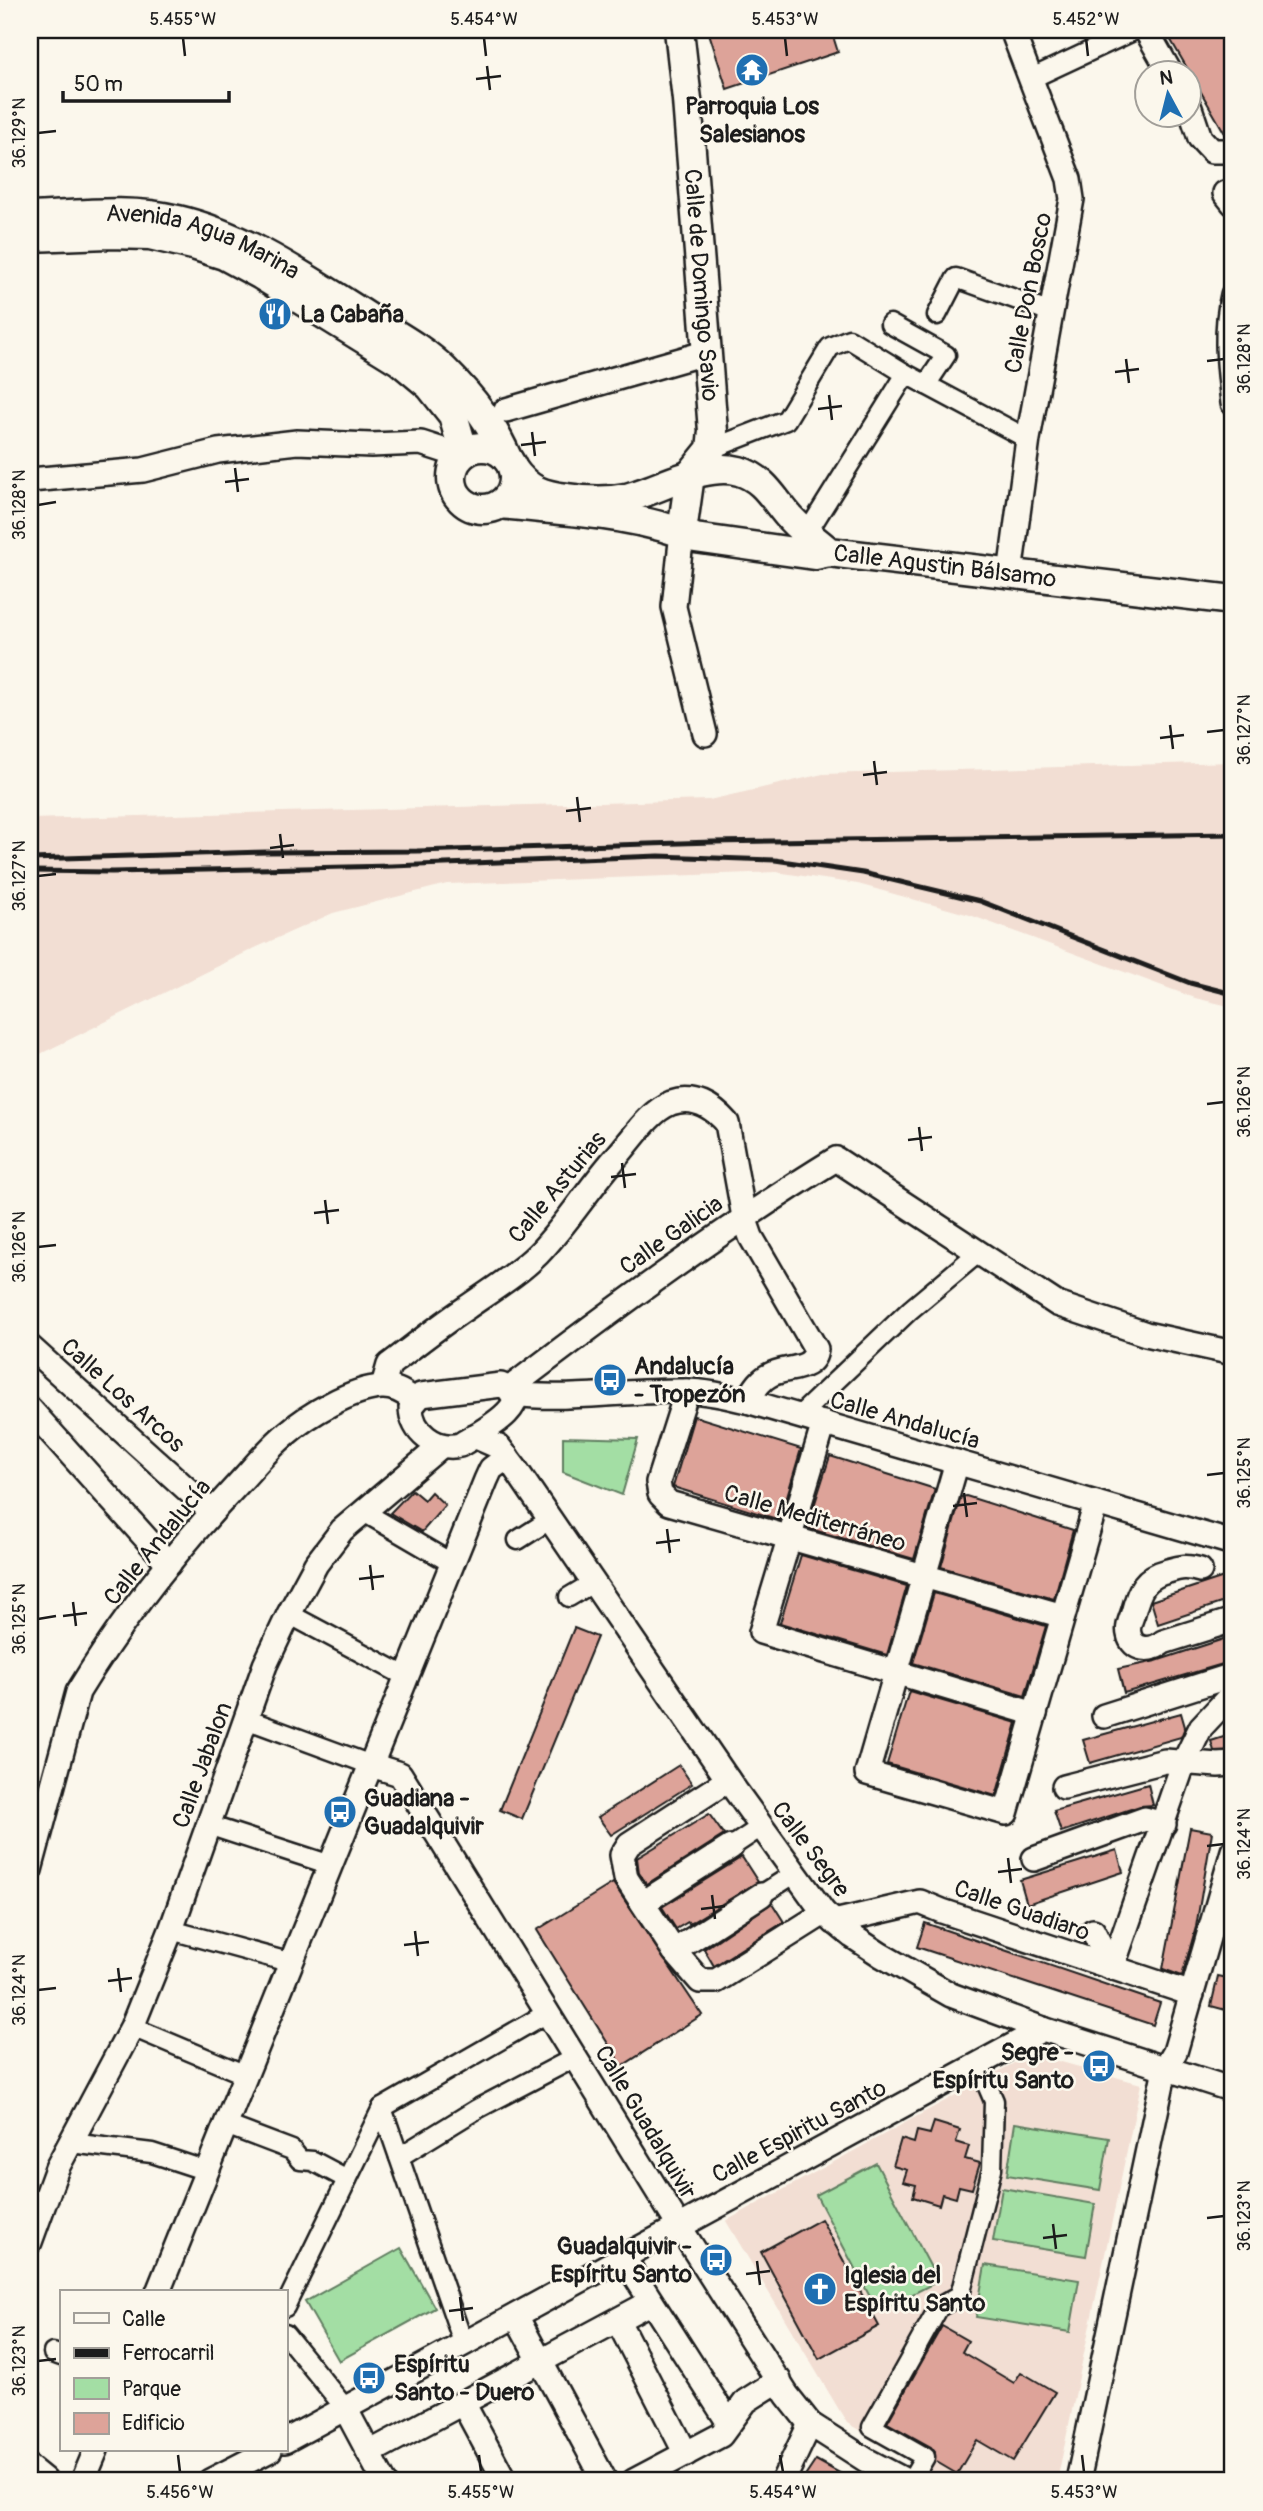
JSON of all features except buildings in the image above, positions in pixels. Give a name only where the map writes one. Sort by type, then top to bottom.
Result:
[{"type":"street","name":"Calle de Domingo Savio","points":[[679,30],[708,352],[713,431],[711,449]]},
{"type":"street","name":"Calle Don Bosco","points":[[1010,574],[1028,439],[1072,199],[1069,179],[1012,30]]},
{"type":"street","points":[[1030,79],[1111,35],[1135,30]]},
{"type":"street","points":[[1146,30],[1163,60]]},
{"type":"street","points":[[1197,130],[1200,138],[1212,151],[1233,151]]},
{"type":"street","name":"Avenida Agua Marina","points":[[30,218],[109,214],[155,215],[232,238],[319,286],[413,345],[443,369],[496,413],[511,465],[522,482],[542,493],[598,502],[645,493],[690,475]]},
{"type":"street","name":"Avenida Agua Marina","points":[[30,237],[150,235],[224,255],[400,361],[430,386],[453,415],[462,454]]},
{"type":"street","points":[[937,316],[956,278],[1051,312]]},
{"type":"street","points":[[1233,295],[1228,319],[1227,349],[1233,403]]},
{"type":"street","points":[[890,324],[946,355],[926,385]]},
{"type":"street","points":[[705,734],[674,607],[690,475],[711,449],[786,420],[830,347],[849,339],[906,374],[1028,439]]},
{"type":"street","points":[[496,413],[708,352]]},
{"type":"street","points":[[807,533],[906,374]]},
{"type":"street","points":[[30,480],[143,470],[218,451],[297,442],[371,445],[421,443],[462,454],[480,447],[491,448],[511,465],[514,480],[511,491],[500,503],[485,509],[475,508],[457,496],[452,475],[462,454]]},
{"type":"street","name":"Calle Agustin Bálsamo","points":[[690,475],[713,470],[736,470],[755,476],[768,488],[777,503],[829,552],[1233,600]]},
{"type":"street","points":[[500,503],[609,516],[682,532],[695,538],[815,555],[829,552]]},
{"type":"street","points":[[772,548],[779,541],[784,522],[777,503]]},
{"type":"street","name":"Calle Asturias","points":[[383,1387],[388,1365],[514,1275],[537,1255],[607,1167],[658,1110],[672,1103],[687,1100],[703,1103],[717,1111],[727,1123],[744,1217]]},
{"type":"street","name":"Calle Galicia","points":[[507,1404],[542,1363],[624,1301],[744,1217],[836,1159],[978,1253]]},
{"type":"street","points":[[744,1217],[751,1237],[816,1349],[814,1358],[807,1364],[769,1375],[758,1384],[747,1401]]},
{"type":"street","points":[[799,1416],[910,1310],[978,1253],[1057,1304],[1146,1334],[1233,1353]]},
{"type":"street","name":"Calle Los Arcos","points":[[30,1347],[212,1512]]},
{"type":"street","points":[[542,1363],[536,1378],[540,1392],[550,1397]]},
{"type":"street","points":[[495,1385],[507,1404],[474,1436],[460,1445],[442,1446],[426,1437],[418,1428],[411,1412],[415,1400],[421,1395],[495,1385]]},
{"type":"street","points":[[383,1387],[396,1389],[415,1400]]},
{"type":"street","name":"Calle Andalucía","points":[[30,1870],[78,1692],[92,1669],[169,1564],[212,1512],[285,1435],[308,1417],[352,1395],[383,1387]]},
{"type":"street","name":"Calle Andalucía","points":[[507,1404],[550,1397],[687,1391],[747,1401],[1233,1543]]},
{"type":"street","name":"Calle Mediterráneo","points":[[687,1391],[659,1476],[660,1494],[669,1503],[1063,1616]]},
{"type":"street","points":[[503,1452],[496,1435],[507,1404]]},
{"type":"street","points":[[30,1409],[169,1564]]},
{"type":"street","points":[[824,1423],[761,1632],[1035,1714]]},
{"type":"street","points":[[474,1436],[503,1452]]},
{"type":"street","name":"Calle Jabalon","points":[[57,2168],[132,2027],[171,1930],[265,1665],[289,1614],[329,1544],[362,1511],[442,1446]]},
{"type":"street","points":[[159,2290],[491,1469],[503,1452]]},
{"type":"street","name":"Calle Segre","points":[[503,1452],[551,1518],[728,1780],[794,1874],[829,1917],[881,1955],[951,1996],[1043,2029],[1233,2090]]},
{"type":"street","points":[[957,1462],[867,1773],[1006,1813],[1096,1503]]},
{"type":"street","points":[[362,1511],[453,1564]]},
{"type":"street","points":[[518,1540],[551,1518]]},
{"type":"street","points":[[1200,1570],[1186,1566],[1158,1574],[1144,1583],[1139,1590],[1128,1630],[1132,1641],[1141,1648],[1153,1648],[1163,1642],[1233,1620]]},
{"type":"street","points":[[569,1597],[594,1582]]},
{"type":"street","points":[[289,1614],[407,1677]]},
{"type":"street","points":[[1104,1716],[1233,1675]]},
{"type":"street","points":[[1112,1968],[1184,1762],[1201,1727],[1233,1693]]},
{"type":"street","points":[[246,1719],[371,1765]]},
{"type":"street","points":[[1065,1787],[1165,1760],[1233,1764]]},
{"type":"street","name":"Calle Guadalquivir","points":[[371,1765],[400,1774],[679,2226],[810,2424],[866,2460],[908,2481]]},
{"type":"street","name":"Calle Guadiaro","points":[[728,1780],[625,1848],[622,1863],[626,1878],[674,1951],[700,1981],[716,1981],[829,1917],[920,1902],[1192,1994]]},
{"type":"street","points":[[1034,1859],[1145,1819],[1164,1824]]},
{"type":"street","points":[[208,1825],[331,1865]]},
{"type":"street","points":[[643,1903],[761,1827]]},
{"type":"street","points":[[1078,2481],[1166,2069],[1175,2052],[1233,1851]]},
{"type":"street","points":[[674,1951],[794,1874]]},
{"type":"street","points":[[171,1930],[292,1963]]},
{"type":"street","points":[[1093,1931],[1112,1968]]},
{"type":"street","points":[[287,2303],[382,2108],[549,2012]]},
{"type":"street","points":[[132,2027],[246,2075]]},
{"type":"street","name":"Calle Espiritu Santo","points":[[287,2440],[1043,2029]]},
{"type":"street","points":[[399,2157],[477,2109],[576,2057]]},
{"type":"street","points":[[908,2481],[925,2457],[872,2427],[939,2307],[960,2295],[992,2169],[994,2101],[978,2064]]},
{"type":"street","points":[[382,2108],[464,2345]]},
{"type":"street","points":[[226,2125],[292,2150],[300,2160],[313,2161],[348,2179]]},
{"type":"street","points":[[71,2143],[152,2153],[207,2171]]},
{"type":"street","points":[[30,2190],[57,2168]]},
{"type":"street","points":[[30,2242],[57,2168]]},
{"type":"street","points":[[623,2257],[729,2423]]},
{"type":"street","points":[[369,2454],[652,2302]]},
{"type":"street","points":[[516,2316],[605,2481]]},
{"type":"street","points":[[618,2320],[677,2466]]},
{"type":"street","points":[[287,2336],[345,2408],[369,2454],[377,2479]]},
{"type":"street","points":[[635,2481],[677,2466],[721,2435],[746,2401],[779,2380]]},
{"type":"street","points":[[463,2403],[505,2481]]},
{"type":"street","points":[[783,2481],[810,2424]]},
{"type":"street","points":[[83,2481],[95,2452]]},
{"type":"street","points":[[209,2481],[266,2452]]},
{"type":"street","points":[[30,2465],[46,2478],[45,2481]]},
{"type":"shaded area","points":[[1233,762],[1233,1007],[1195,998],[970,915],[858,884],[776,872],[447,884],[333,913],[255,948],[30,1059],[30,819],[709,800],[823,774]]},
{"type":"shaded area","points":[[1036,2055],[1141,2084],[1057,2481],[947,2481],[847,2423],[726,2221],[1023,2058]]},
{"type":"green space","points":[[563,1437],[638,1439],[622,1495],[563,1472]]},
{"type":"green space","points":[[1015,2123],[1109,2138],[1100,2190],[1007,2175]]},
{"type":"green space","points":[[876,2163],[938,2281],[878,2312],[816,2195]]},
{"type":"green space","points":[[1002,2188],[1095,2204],[1086,2256],[993,2241]]},
{"type":"green space","points":[[401,2248],[435,2308],[339,2361],[305,2302]]},
{"type":"green space","points":[[985,2265],[1079,2280],[1070,2332],[976,2317]]},
{"type":"railway","points":[[30,859],[713,842],[1233,834]]},
{"type":"railway","points":[[30,871],[112,872],[392,866],[659,856],[775,860],[863,873],[980,901],[1190,983],[1233,994]]},
{"type":"place","name":"Parroquia Los Salesianos","points":[[752,70]]},
{"type":"place","name":"La Cabaña","points":[[275,314]]},
{"type":"place","name":"Andalucía - Tropezón","points":[[610,1380]]},
{"type":"place","name":"Guadiana - Guadalquivir","points":[[340,1812]]},
{"type":"place","name":"Segre - Espíritu Santo","points":[[1099,2066]]},
{"type":"place","name":"Guadalquivir - Espíritu Santo","points":[[716,2260]]},
{"type":"place","name":"Iglesia del Espíritu Santo","points":[[820,2289]]},
{"type":"place","name":"Espíritu Santo - Duero","points":[[369,2378]]}]
